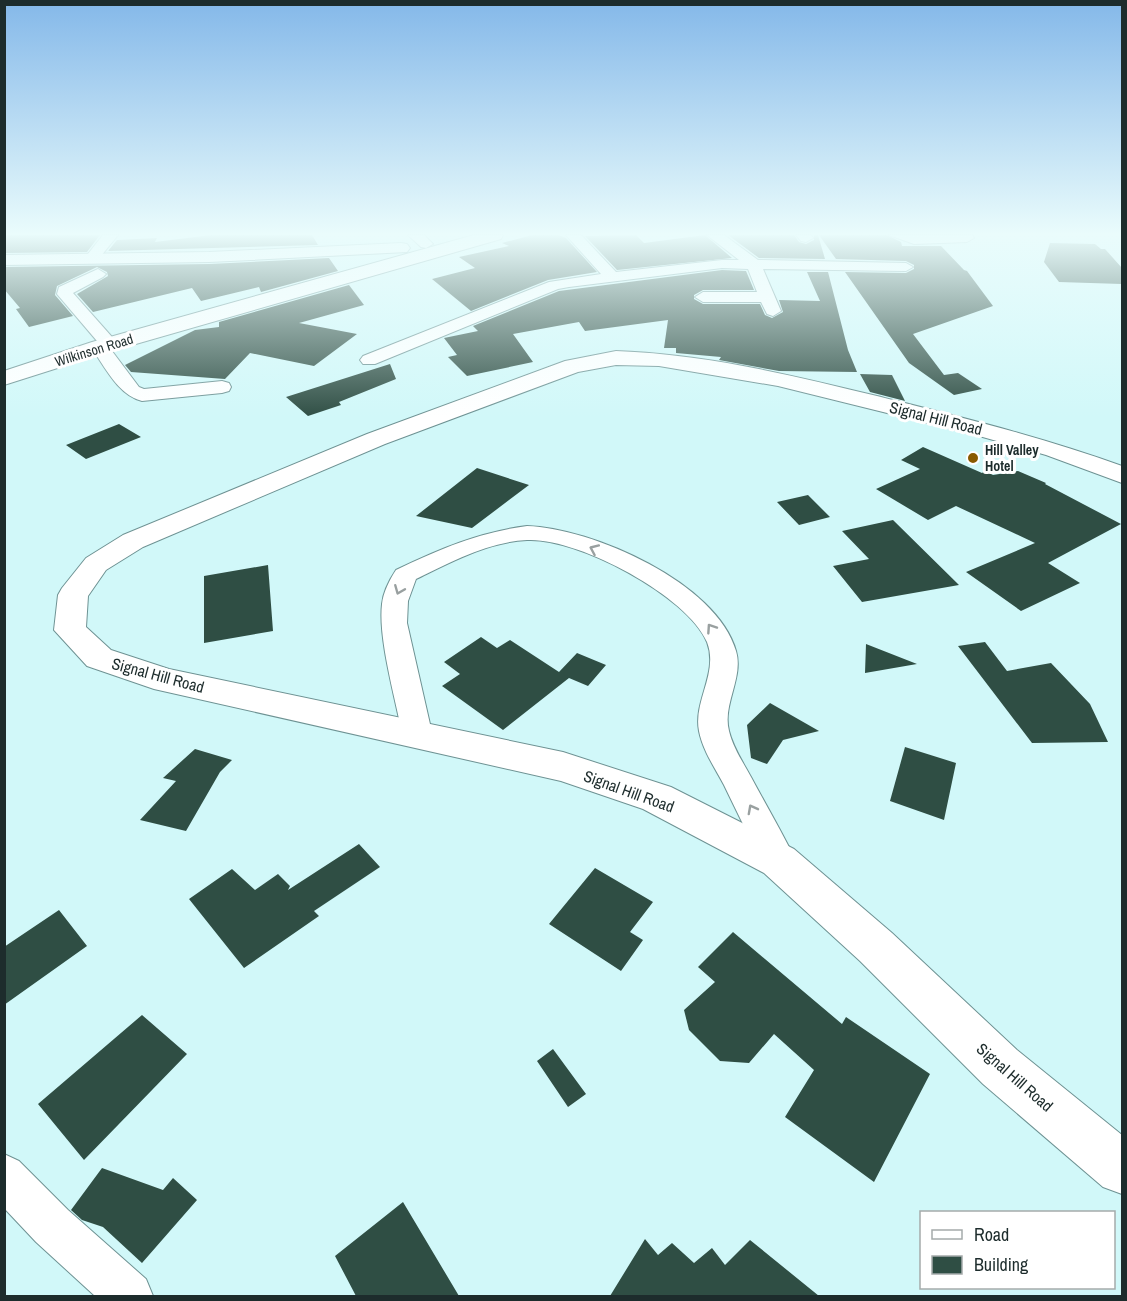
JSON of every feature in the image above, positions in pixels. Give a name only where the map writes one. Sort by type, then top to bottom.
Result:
[{"type":"main road","name":"Wilkinson Road","points":[[4,366],[101,342],[254,296]]},
{"type":"main road","name":"Wilkinson Road","points":[[4,378],[101,342],[254,296]]},
{"type":"main road","name":"Signal Hill Road","points":[[1122,475],[1056,450],[981,429],[778,379],[659,359],[616,358],[573,366],[376,439],[133,541],[96,564],[73,596],[70,630],[99,658],[166,680],[563,767],[657,798],[779,861],[876,947],[1000,1067],[1122,1168]]},
{"type":"street","points":[[66,296],[101,342],[132,391],[141,395],[222,387]]},
{"type":"street","points":[[369,360],[528,296]]},
{"type":"street","points":[[703,297],[770,304],[767,296]]},
{"type":"street","points":[[417,734],[394,623],[395,601],[405,575],[462,547],[508,536],[542,533],[570,538],[647,573],[676,590],[702,614],[721,643],[726,667],[716,703],[713,728],[726,760],[779,861]]},
{"type":"street","points":[[4,1176],[52,1226],[129,1296]]},
{"type":"building","points":[[10,296],[56,296],[73,316],[29,327],[16,309],[20,308]]},
{"type":"building","points":[[79,296],[160,296],[93,312]]},
{"type":"building","points":[[197,296],[223,296],[201,301]]},
{"type":"building","points":[[311,296],[357,296],[364,305],[299,323],[357,334],[314,366],[250,353],[225,379],[131,372],[125,365],[195,330],[219,327],[219,322]]},
{"type":"building","points":[[452,296],[509,296],[471,311]]},
{"type":"building","points":[[547,296],[694,296],[694,299],[703,304],[760,304],[765,315],[772,318],[783,312],[779,300],[820,301],[818,296],[834,296],[848,350],[857,372],[779,371],[719,360],[721,357],[676,353],[676,348],[664,348],[668,320],[585,331],[579,322],[513,334],[533,362],[467,376],[448,357],[457,355],[444,338],[478,331],[473,326]]},
{"type":"building","points":[[862,296],[985,296],[993,306],[913,334],[944,375],[958,373],[982,389],[954,395],[909,363]]},
{"type":"building","points":[[390,364],[396,379],[339,402],[341,405],[308,416],[286,397]]},
{"type":"building","points":[[860,374],[892,375],[905,401],[870,392]]},
{"type":"building","points":[[119,424],[141,437],[86,459],[66,445]]},
{"type":"building","points":[[923,447],[982,473],[985,471],[993,475],[1018,471],[1046,483],[1121,524],[1048,563],[1080,583],[1021,611],[966,572],[1035,543],[956,506],[928,520],[876,489],[920,469],[901,460]]},
{"type":"building","points":[[477,468],[529,485],[472,528],[416,516]]},
{"type":"building","points":[[808,495],[830,517],[799,525],[777,502]]},
{"type":"building","points":[[893,520],[959,585],[862,602],[833,566],[869,559],[842,531]]},
{"type":"building","points":[[268,565],[273,631],[204,643],[204,576]]},
{"type":"building","points":[[481,637],[497,648],[510,640],[559,672],[577,653],[606,665],[588,686],[569,678],[503,730],[442,686],[460,674],[444,662]]},
{"type":"building","points":[[985,642],[1007,671],[1051,663],[1090,704],[1108,742],[1032,743],[958,646]]},
{"type":"building","points":[[866,644],[917,664],[865,673]]},
{"type":"building","points":[[770,703],[819,731],[783,740],[767,764],[751,758],[747,725]]},
{"type":"building","points":[[905,747],[956,763],[944,820],[890,801]]},
{"type":"building","points":[[195,749],[232,760],[220,772],[186,831],[140,820],[176,781],[163,778]]},
{"type":"building","points":[[359,844],[380,867],[314,911],[319,916],[244,968],[189,899],[232,869],[255,890],[278,874],[290,886],[288,890]]},
{"type":"building","points":[[595,868],[653,902],[630,932],[643,940],[621,971],[549,924]]},
{"type":"building","points":[[59,910],[87,946],[4,1005],[4,947]]},
{"type":"building","points":[[733,932],[842,1024],[846,1017],[930,1074],[874,1182],[785,1117],[814,1070],[774,1034],[749,1063],[720,1061],[689,1030],[684,1010],[715,982],[698,967]]},
{"type":"building","points":[[142,1015],[187,1054],[84,1160],[38,1104]]},
{"type":"building","points":[[553,1049],[586,1094],[568,1107],[537,1061]]},
{"type":"building","points":[[102,1168],[163,1190],[173,1178],[197,1200],[142,1263],[103,1227],[82,1220],[71,1210]]},
{"type":"building","points":[[403,1202],[459,1296],[356,1296],[335,1256]]},
{"type":"building","points":[[645,1239],[658,1255],[672,1243],[694,1263],[712,1248],[725,1265],[750,1240],[819,1296],[610,1296]]},
{"type":"place","name":"Hill Valley Hotel","points":[[973,458]]}]
